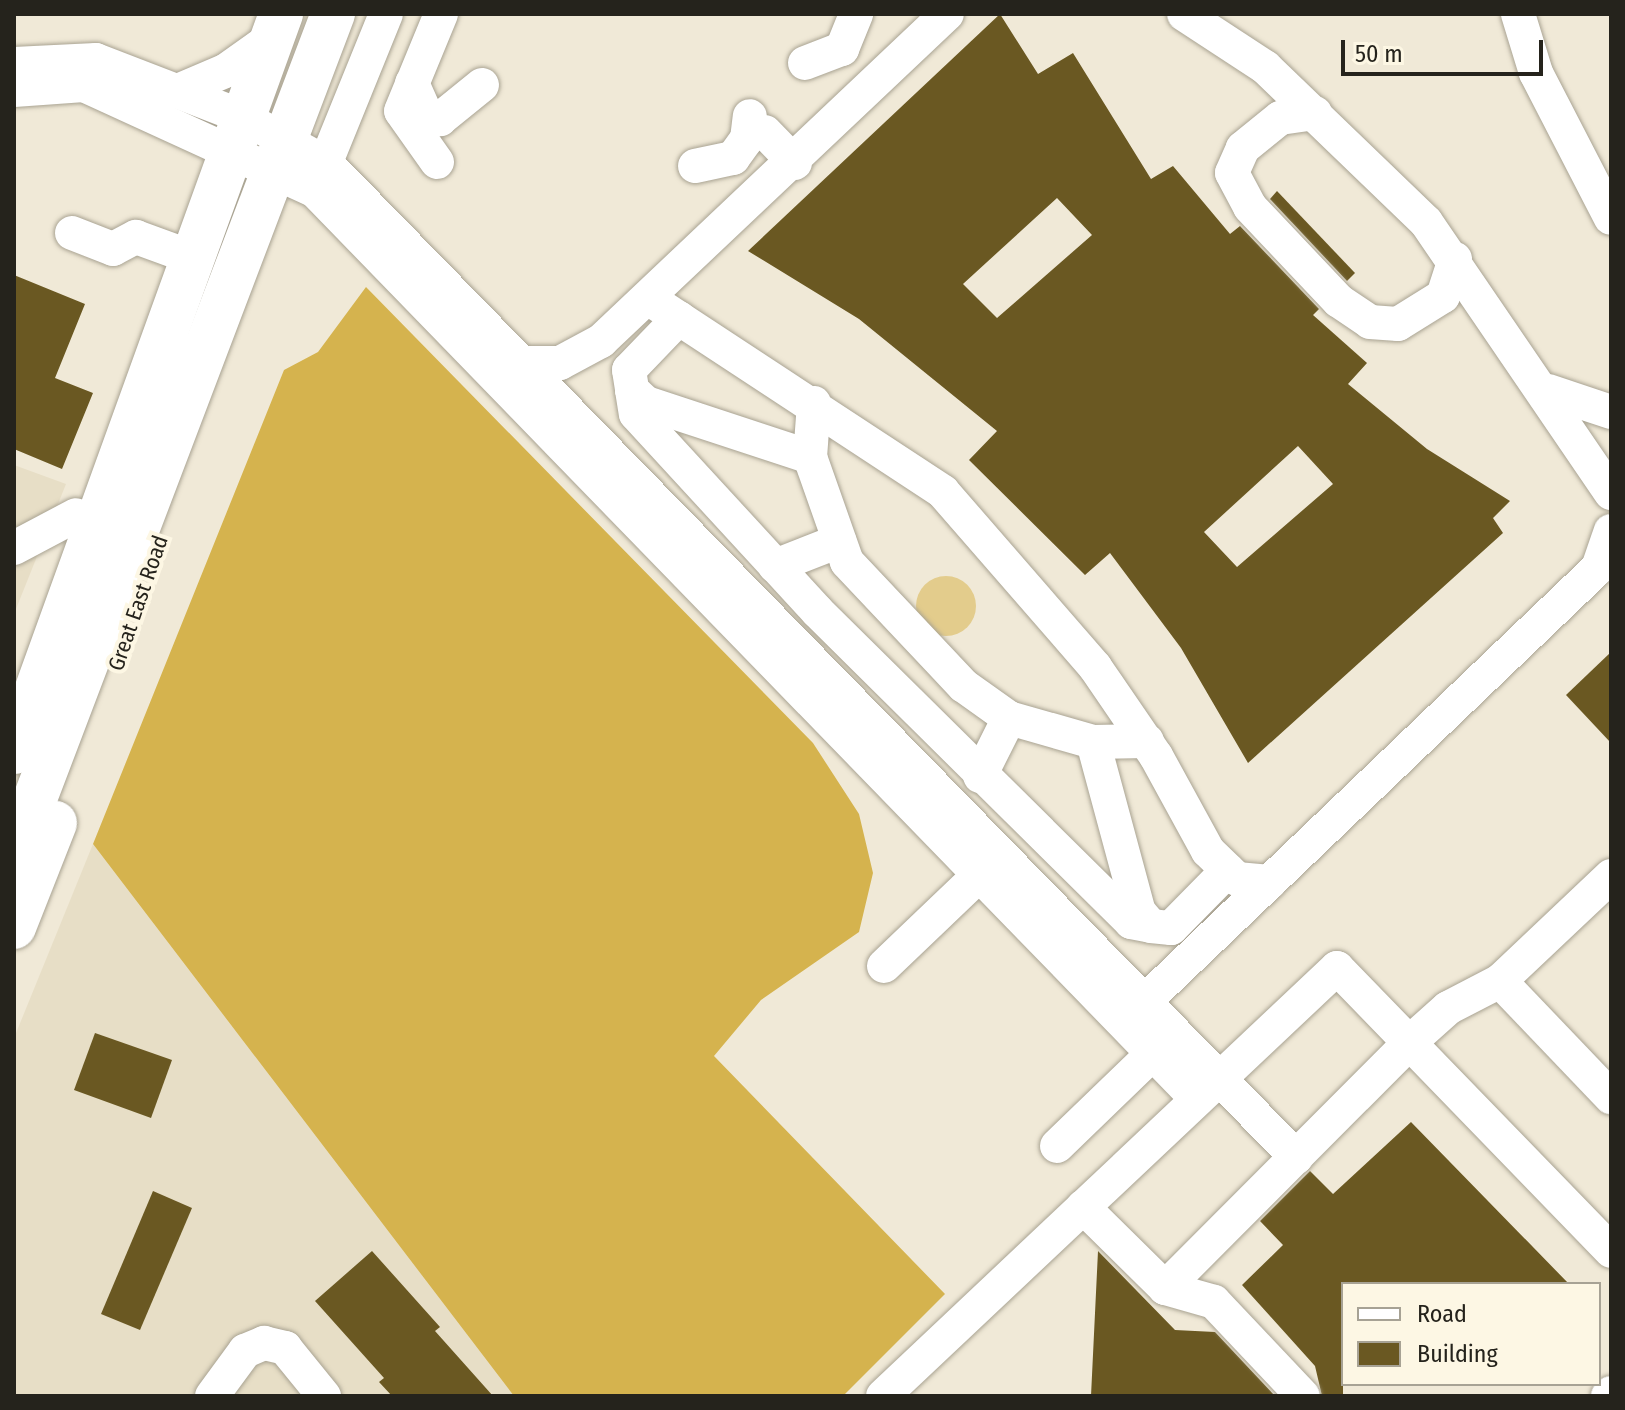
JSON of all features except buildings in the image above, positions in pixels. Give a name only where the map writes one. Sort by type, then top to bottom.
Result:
[{"type":"main road","name":"Great East Road","points":[[14,854],[238,272],[302,167],[333,14]]},
{"type":"main road","points":[[14,752],[235,133],[277,25]]},
{"type":"main road","name":"Great East Road","points":[[14,927],[132,631],[232,320],[238,272]]},
{"type":"main road","points":[[14,670],[129,382],[157,352]]},
{"type":"street","points":[[302,167],[386,14]]},
{"type":"street","points":[[441,14],[401,111],[437,162],[439,141],[455,114],[482,85]]},
{"type":"street","points":[[805,63],[842,49],[856,14]]},
{"type":"street","points":[[695,166],[721,165],[765,141],[947,14]]},
{"type":"street","points":[[1144,1002],[1598,568],[1611,530],[1607,479],[1455,259],[1315,113],[1274,75],[1184,14]]},
{"type":"street","points":[[1518,14],[1536,73],[1611,218]]},
{"type":"street","points":[[178,91],[225,71],[277,25]]},
{"type":"street","points":[[14,64],[96,60],[178,91],[235,133]]},
{"type":"street","points":[[1274,75],[1280,118]]},
{"type":"street","points":[[14,90],[84,85],[235,133],[302,167],[522,363],[990,864],[1144,1002],[1164,1043]]},
{"type":"street","points":[[1315,113],[1280,118],[1243,148],[1232,173],[1250,207],[1339,301],[1370,322],[1398,324],[1443,296],[1455,259]]},
{"type":"street","points":[[522,363],[560,363],[601,341],[648,298],[765,141]]},
{"type":"street","points":[[302,167],[1208,1088],[1296,1157]]},
{"type":"street","points":[[72,233],[113,249],[136,237],[191,257]]},
{"type":"street","points":[[1443,296],[1489,305]]},
{"type":"street","points":[[648,298],[814,403],[943,492],[1095,667],[1147,741],[1208,851],[1237,879],[1270,882]]},
{"type":"street","points":[[679,318],[629,370],[636,414],[775,566],[980,776],[1131,922],[1171,928],[1228,870]]},
{"type":"street","points":[[632,390],[646,403],[810,457]]},
{"type":"street","points":[[1548,391],[1611,412]]},
{"type":"street","points":[[814,403],[810,457],[847,562],[964,686],[1009,718],[1093,742],[1147,741]]},
{"type":"street","points":[[14,548],[76,515]]},
{"type":"street","points":[[775,566],[839,541]]},
{"type":"street","points":[[980,776],[1009,718]]},
{"type":"street","points":[[1093,742],[1139,912],[1151,926]]},
{"type":"street","points":[[884,966],[990,864]]},
{"type":"street","points":[[1165,1288],[1410,1042],[1448,1008],[1500,981],[1611,876]]},
{"type":"street","points":[[883,1396],[1337,968],[1611,1251]]},
{"type":"street","points":[[1500,981],[1611,1097]]},
{"type":"street","points":[[1057,1146],[1164,1043]]},
{"type":"street","points":[[1083,1207],[1165,1288],[1214,1302],[1303,1396]]},
{"type":"street","points":[[222,1392],[245,1351],[264,1343],[285,1348],[324,1396]]},
{"type":"shaded area","points":[[366,287],[813,743],[859,814],[873,873],[859,932],[761,1000],[714,1056],[945,1294],[843,1396],[514,1396],[93,844],[284,370],[318,352]]},
{"type":"shaded area","points":[[14,465],[66,484],[14,614]]},
{"type":"shaded area","points":[[946,576],[967,585],[976,606],[967,627],[946,636],[925,627],[916,606],[925,585]]},
{"type":"shaded area","points":[[93,844],[514,1396],[14,1396],[14,1038]]}]
